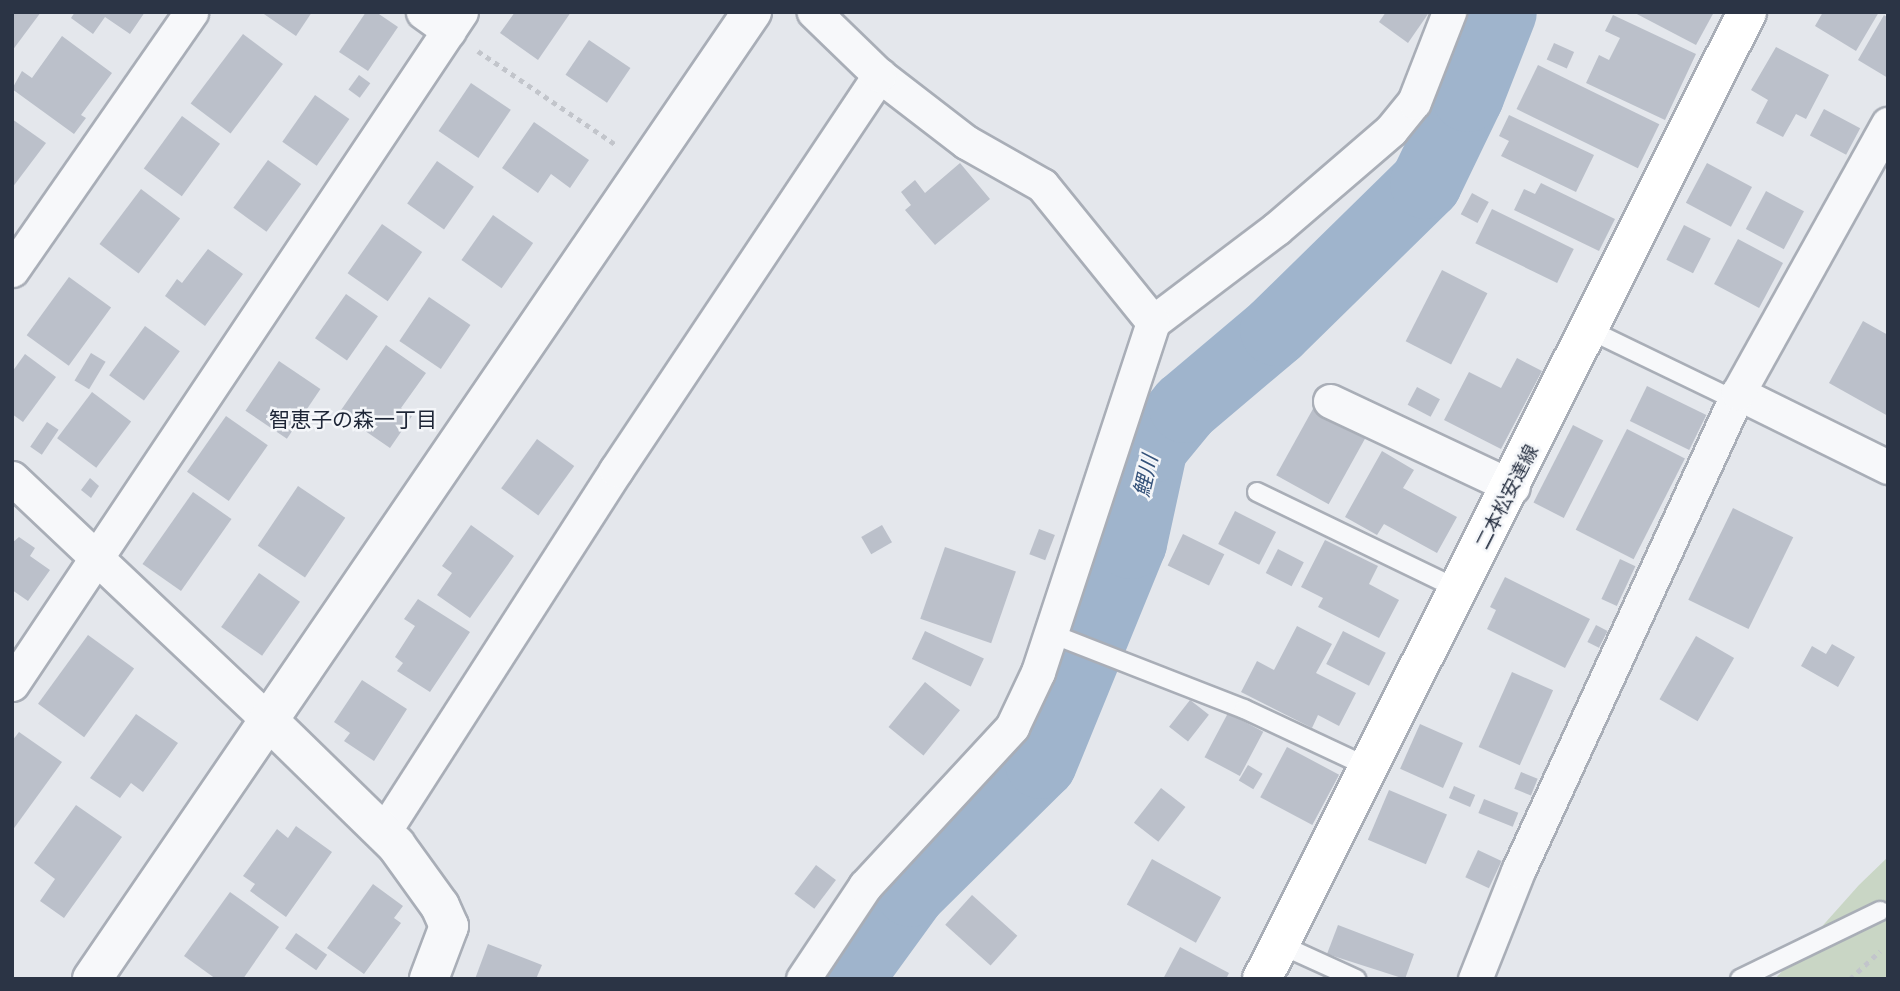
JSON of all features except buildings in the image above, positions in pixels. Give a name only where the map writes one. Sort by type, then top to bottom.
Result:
[{"type":"main road","name":"二本松安達線","points":[[1262,979],[1513,487],[1747,12]]},
{"type":"street","points":[[12,270],[191,12]]},
{"type":"street","points":[[92,979],[752,12]]},
{"type":"street","points":[[814,12],[879,75],[966,142],[1042,185],[1153,322]]},
{"type":"street","points":[[803,979],[865,886],[1012,727],[1057,636],[1153,322],[1276,229],[1391,130],[1414,102],[1449,12]]},
{"type":"street","points":[[12,684],[98,561],[444,18]]},
{"type":"street","points":[[383,833],[879,75]]},
{"type":"street","points":[[1475,979],[1518,871],[1736,397],[1888,124]]},
{"type":"street","points":[[1736,397],[1888,467]]},
{"type":"street","points":[[1331,401],[1513,487]]},
{"type":"street","points":[[12,478],[268,720],[383,833],[440,906],[449,926],[429,979]]},
{"type":"lane","points":[[1590,330],[1736,397]]},
{"type":"lane","points":[[1257,492],[1460,590]]},
{"type":"lane","points":[[1057,636],[1156,673],[1368,767]]},
{"type":"lane","points":[[1740,979],[1880,911]]},
{"type":"lane","points":[[1279,944],[1356,979]]},
{"type":"path","points":[[444,18],[648,166]]},
{"type":"path","points":[[1850,979],[1880,951]]},
{"type":"green space","points":[[1888,857],[1888,979],[1775,979],[1859,885]]},
{"type":"waterway","name":"鯉川","points":[[847,979],[911,891],[1041,763],[1131,543],[1152,447],[1185,407],[1276,330],[1426,183],[1468,96],[1501,12]]},
{"type":"district","name":"智恵子の森一丁目","points":[[353,420]]}]
